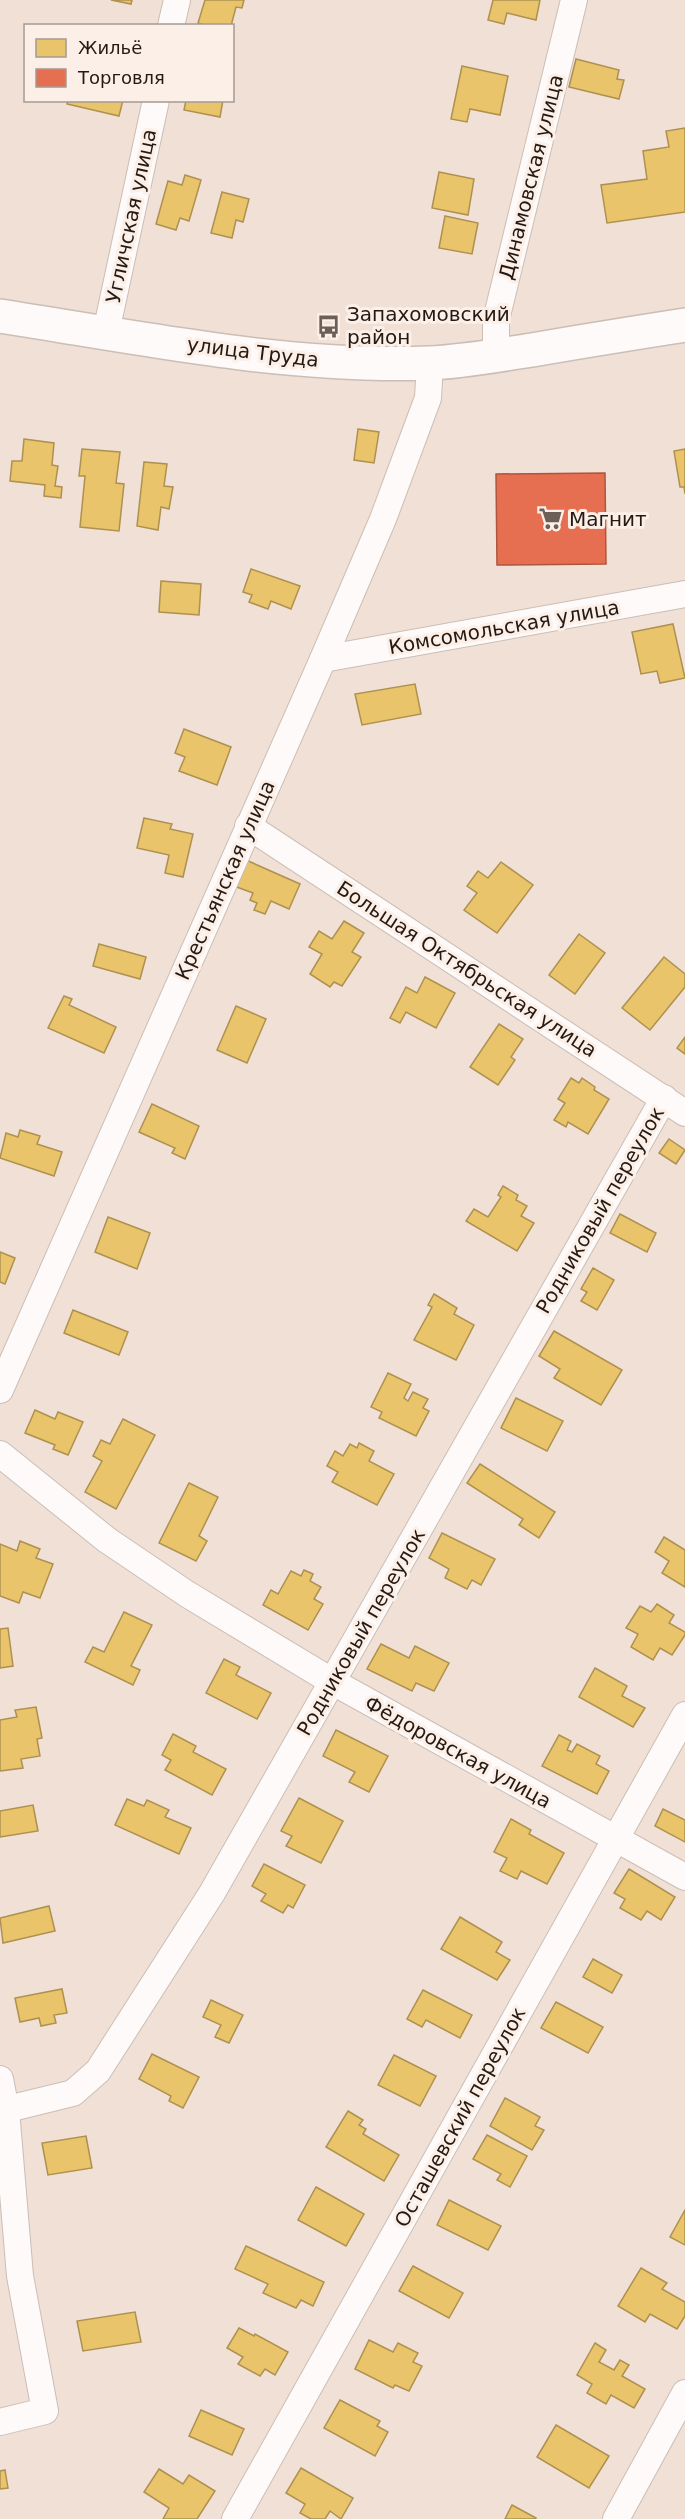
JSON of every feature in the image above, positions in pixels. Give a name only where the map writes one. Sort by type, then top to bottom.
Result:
[{"type":"street","points":[[171,24],[177,0]]},
{"type":"street","name":"Динамовская улица","points":[[496,355],[496,320],[574,0]]},
{"type":"street","name":"Угличская улица","points":[[106,332],[156,102]]},
{"type":"street","name":"улица Труда","points":[[0,316],[236,352],[305,360],[430,363],[496,355],[685,325]]},
{"type":"street","name":"Крестьянская улица","points":[[0,1390],[323,660],[416,435],[428,398],[430,363]]},
{"type":"street","name":"Комсомольская улица","points":[[323,660],[685,594]]},
{"type":"street","name":"Большая Октябрьская улица","points":[[249,826],[685,1113]]},
{"type":"street","name":"Родниковый переулок","points":[[3,2110],[74,2093],[98,2071],[212,1893],[663,1098]]},
{"type":"street","name":"Фёдоровская улица","points":[[0,1454],[116,1546],[187,1594],[333,1682],[685,1877]]},
{"type":"street","name":"Осташевский переулок","points":[[235,2519],[685,1715]]},
{"type":"street","points":[[0,2079],[20,2276],[45,2411],[0,2422]]},
{"type":"street","points":[[616,2519],[685,2393]]},
{"type":"building: Жильё","points":[[111,0],[132,0],[131,4]]},
{"type":"building: Жильё","points":[[205,0],[244,0],[242,8],[236,7],[232,24],[198,23]]},
{"type":"building: Жильё","points":[[493,0],[540,0],[536,20],[507,13],[504,24],[488,20]]},
{"type":"building: Жильё","points":[[576,59],[619,70],[617,79],[624,80],[619,99],[569,87]]},
{"type":"building: Жильё","points":[[462,66],[508,76],[500,115],[470,109],[467,122],[451,119]]},
{"type":"building: Жильё","points":[[68,102],[122,102],[119,116],[67,104]]},
{"type":"building: Жильё","points":[[186,102],[223,102],[220,117],[184,110]]},
{"type":"building: Жильё","points":[[685,128],[685,212],[607,223],[601,185],[647,179],[643,151],[669,147],[666,131]]},
{"type":"building: Жильё","points":[[439,172],[474,179],[468,215],[432,208]]},
{"type":"building: Жильё","points":[[185,175],[201,180],[189,221],[180,218],[176,230],[156,224],[168,181],[182,185]]},
{"type":"building: Жильё","points":[[222,192],[249,199],[243,222],[236,220],[232,238],[211,233]]},
{"type":"building: Жильё","points":[[445,216],[478,223],[472,254],[439,248]]},
{"type":"building: Жильё","points":[[358,429],[379,432],[374,463],[354,460]]},
{"type":"building: Жильё","points":[[24,439],[54,443],[52,465],[58,466],[55,486],[62,487],[61,498],[44,496],[45,485],[10,481],[12,461],[22,461]]},
{"type":"building: Жильё","points":[[82,449],[120,452],[116,483],[124,484],[119,531],[80,527],[85,476],[79,476]]},
{"type":"building: Жильё","points":[[685,449],[685,494],[684,487],[680,487],[674,451]]},
{"type":"building: Жильё","points":[[144,462],[167,464],[164,486],[173,487],[169,509],[161,507],[158,530],[137,526]]},
{"type":"building: Жильё","points":[[251,569],[300,586],[291,609],[271,601],[268,609],[249,602],[252,595],[243,592]]},
{"type":"building: Жильё","points":[[161,581],[201,584],[199,615],[159,612]]},
{"type":"building: Жильё","points":[[673,624],[685,678],[660,683],[657,671],[641,674],[632,632]]},
{"type":"building: Жильё","points":[[415,684],[421,714],[362,725],[355,694]]},
{"type":"building: Жильё","points":[[184,729],[231,747],[217,785],[179,771],[185,757],[175,753]]},
{"type":"building: Жильё","points":[[144,818],[172,824],[170,829],[193,834],[183,877],[165,873],[169,855],[137,848]]},
{"type":"building: Жильё","points":[[246,860],[300,884],[289,909],[271,901],[265,914],[254,910],[257,903],[250,900],[253,893],[234,886]]},
{"type":"building: Жильё","points":[[501,862],[533,885],[497,933],[464,910],[477,893],[467,886],[478,871],[488,878]]},
{"type":"building: Жильё","points":[[344,921],[364,933],[352,952],[361,957],[342,986],[334,982],[330,987],[310,974],[322,954],[309,947],[319,931],[332,939]]},
{"type":"building: Жильё","points":[[579,934],[605,953],[575,994],[549,975]]},
{"type":"building: Жильё","points":[[99,944],[146,957],[140,979],[93,966]]},
{"type":"building: Жильё","points":[[664,957],[685,974],[685,987],[650,1030],[622,1008]]},
{"type":"building: Жильё","points":[[425,977],[455,993],[436,1028],[406,1012],[400,1023],[390,1018],[406,987],[417,993]]},
{"type":"building: Жильё","points":[[64,996],[72,999],[69,1005],[116,1027],[104,1053],[48,1028]]},
{"type":"building: Жильё","points":[[236,1006],[266,1019],[247,1063],[217,1050]]},
{"type":"building: Жильё","points":[[499,1024],[523,1039],[511,1057],[515,1060],[498,1085],[470,1067]]},
{"type":"building: Жильё","points":[[685,1037],[685,1054],[677,1048]]},
{"type":"building: Жильё","points":[[571,1078],[579,1083],[582,1078],[595,1087],[594,1090],[609,1099],[588,1134],[568,1122],[566,1127],[554,1120],[565,1103],[558,1099]]},
{"type":"building: Жильё","points":[[152,1104],[199,1126],[185,1159],[172,1153],[175,1148],[139,1132]]},
{"type":"building: Жильё","points":[[20,1130],[40,1136],[37,1144],[62,1152],[54,1176],[0,1158],[6,1133],[18,1137]]},
{"type":"building: Жильё","points":[[669,1139],[685,1150],[676,1164],[659,1153]]},
{"type":"building: Жильё","points":[[503,1186],[518,1195],[516,1200],[527,1206],[521,1216],[534,1223],[517,1251],[466,1221],[474,1209],[488,1217],[501,1197],[498,1195]]},
{"type":"building: Жильё","points":[[620,1214],[656,1233],[647,1252],[610,1233]]},
{"type":"building: Жильё","points":[[108,1217],[150,1233],[137,1269],[95,1252]]},
{"type":"building: Жильё","points":[[0,1252],[15,1258],[5,1284],[0,1282]]},
{"type":"building: Жильё","points":[[593,1268],[614,1280],[597,1310],[581,1301],[587,1292],[581,1289]]},
{"type":"building: Жильё","points":[[434,1294],[457,1308],[454,1314],[474,1325],[456,1360],[414,1340],[432,1307],[428,1305]]},
{"type":"building: Жильё","points":[[73,1310],[128,1332],[119,1355],[64,1333]]},
{"type":"building: Жильё","points":[[554,1331],[622,1370],[601,1405],[554,1378],[560,1369],[539,1356]]},
{"type":"building: Жильё","points":[[388,1373],[411,1384],[404,1398],[408,1401],[413,1392],[428,1399],[423,1408],[429,1411],[416,1436],[379,1418],[382,1412],[371,1407]]},
{"type":"building: Жильё","points":[[516,1398],[563,1421],[547,1451],[501,1428]]},
{"type":"building: Жильё","points":[[35,1410],[55,1419],[58,1412],[83,1422],[68,1455],[53,1449],[55,1445],[25,1433]]},
{"type":"building: Жильё","points":[[123,1419],[155,1435],[116,1509],[85,1492],[102,1461],[93,1456],[101,1440],[110,1444]]},
{"type":"building: Жильё","points":[[359,1443],[374,1451],[369,1461],[394,1474],[377,1505],[332,1482],[338,1472],[327,1466],[335,1451],[343,1456],[350,1444],[357,1448]]},
{"type":"building: Жильё","points":[[480,1464],[555,1512],[539,1538],[519,1525],[523,1519],[467,1483]]},
{"type":"building: Жильё","points":[[189,1483],[218,1497],[199,1536],[207,1541],[196,1561],[159,1543]]},
{"type":"building: Жильё","points":[[442,1533],[495,1559],[481,1585],[472,1580],[467,1589],[445,1578],[449,1569],[429,1558]]},
{"type":"building: Жильё","points":[[664,1537],[685,1550],[685,1587],[662,1573],[669,1561],[655,1552]]},
{"type":"building: Жильё","points":[[20,1541],[40,1549],[36,1558],[53,1564],[40,1598],[23,1592],[19,1603],[0,1596],[0,1544],[17,1551]]},
{"type":"building: Жильё","points":[[304,1570],[313,1574],[310,1581],[321,1587],[314,1599],[323,1604],[308,1630],[263,1605],[271,1590],[278,1594],[291,1571],[301,1576]]},
{"type":"building: Жильё","points":[[657,1604],[674,1615],[669,1623],[685,1632],[685,1635],[672,1655],[660,1648],[653,1660],[631,1647],[638,1634],[626,1628],[640,1606],[651,1612]]},
{"type":"building: Жильё","points":[[124,1612],[152,1625],[131,1666],[140,1670],[133,1685],[85,1662],[93,1647],[104,1652]]},
{"type":"building: Жильё","points":[[8,1628],[13,1666],[0,1668],[0,1629]]},
{"type":"building: Жильё","points":[[381,1644],[409,1658],[415,1646],[449,1663],[434,1691],[416,1683],[412,1691],[367,1669]]},
{"type":"building: Жильё","points":[[224,1659],[240,1667],[236,1675],[271,1693],[257,1719],[206,1693]]},
{"type":"building: Жильё","points":[[595,1668],[627,1686],[622,1696],[645,1708],[633,1727],[579,1697]]},
{"type":"building: Жильё","points":[[36,1707],[42,1738],[37,1739],[40,1756],[21,1759],[23,1768],[0,1771],[0,1720],[17,1717],[15,1710]]},
{"type":"building: Жильё","points":[[336,1730],[388,1756],[369,1792],[349,1782],[355,1772],[323,1756]]},
{"type":"building: Жильё","points":[[173,1734],[196,1746],[193,1752],[226,1769],[212,1795],[165,1770],[171,1760],[162,1755]]},
{"type":"building: Жильё","points":[[559,1735],[571,1741],[567,1750],[572,1752],[577,1744],[600,1756],[596,1764],[609,1771],[597,1794],[542,1766]]},
{"type":"building: Жильё","points":[[299,1798],[343,1821],[321,1863],[286,1846],[292,1836],[281,1831]]},
{"type":"building: Жильё","points":[[127,1799],[144,1806],[147,1800],[169,1810],[165,1817],[191,1828],[179,1854],[115,1825]]},
{"type":"building: Жильё","points":[[33,1805],[38,1831],[0,1837],[0,1811]]},
{"type":"building: Жильё","points":[[663,1809],[685,1820],[685,1842],[655,1826]]},
{"type":"building: Жильё","points":[[511,1819],[531,1830],[529,1834],[564,1853],[547,1884],[521,1871],[517,1879],[500,1871],[507,1858],[494,1852]]},
{"type":"building: Жильё","points":[[264,1864],[305,1885],[293,1908],[288,1905],[283,1913],[261,1901],[266,1894],[252,1886]]},
{"type":"building: Жильё","points":[[629,1869],[675,1897],[661,1920],[647,1911],[641,1920],[620,1908],[625,1899],[614,1893]]},
{"type":"building: Жильё","points":[[49,1906],[55,1931],[3,1943],[0,1918]]},
{"type":"building: Жильё","points":[[460,1917],[502,1942],[496,1952],[510,1960],[497,1980],[441,1949]]},
{"type":"building: Жильё","points":[[593,1959],[622,1975],[612,1993],[583,1977]]},
{"type":"building: Жильё","points":[[62,1989],[67,2013],[54,2015],[56,2023],[41,2026],[39,2018],[20,2022],[15,1998]]},
{"type":"building: Жильё","points":[[423,1990],[472,2015],[460,2038],[426,2020],[422,2027],[407,2019]]},
{"type":"building: Жильё","points":[[211,2000],[243,2015],[229,2043],[215,2037],[221,2025],[203,2017]]},
{"type":"building: Жильё","points":[[556,2002],[603,2027],[588,2053],[541,2028]]},
{"type":"building: Жильё","points":[[152,2054],[199,2077],[183,2108],[169,2101],[171,2096],[139,2079]]},
{"type":"building: Жильё","points":[[394,2055],[436,2076],[420,2106],[378,2085]]},
{"type":"building: Жильё","points":[[505,2098],[540,2117],[535,2126],[544,2130],[532,2150],[490,2126]]},
{"type":"building: Жильё","points":[[348,2111],[363,2120],[359,2125],[366,2129],[363,2134],[399,2155],[384,2181],[326,2147]]},
{"type":"building: Жильё","points":[[487,2135],[527,2156],[510,2187],[497,2180],[501,2174],[473,2159]]},
{"type":"building: Жильё","points":[[86,2136],[92,2168],[48,2175],[42,2143]]},
{"type":"building: Жильё","points":[[316,2187],[364,2214],[346,2246],[298,2220]]},
{"type":"building: Жильё","points":[[449,2200],[501,2226],[488,2250],[437,2225]]},
{"type":"building: Жильё","points":[[685,2210],[685,2245],[670,2237]]},
{"type":"building: Жильё","points":[[246,2246],[324,2282],[313,2306],[301,2300],[296,2308],[263,2293],[268,2284],[235,2269]]},
{"type":"building: Жильё","points":[[413,2266],[463,2293],[449,2318],[399,2291]]},
{"type":"building: Жильё","points":[[641,2268],[667,2283],[662,2289],[685,2302],[685,2316],[677,2329],[650,2314],[645,2322],[618,2306]]},
{"type":"building: Жильё","points":[[135,2312],[141,2342],[83,2351],[77,2321]]},
{"type":"building: Жильё","points":[[239,2328],[288,2352],[275,2375],[265,2369],[260,2376],[238,2364],[243,2357],[227,2348]]},
{"type":"building: Жильё","points":[[369,2340],[393,2352],[398,2343],[418,2353],[413,2362],[422,2366],[409,2391],[395,2385],[393,2388],[355,2369]]},
{"type":"building: Жильё","points":[[595,2343],[606,2350],[599,2362],[614,2370],[620,2360],[629,2365],[622,2376],[645,2389],[634,2408],[611,2395],[606,2404],[587,2393],[592,2384],[577,2375]]},
{"type":"building: Жильё","points":[[340,2400],[380,2421],[377,2426],[388,2432],[375,2456],[324,2428]]},
{"type":"building: Жильё","points":[[201,2410],[244,2429],[232,2455],[189,2436]]},
{"type":"building: Жильё","points":[[556,2425],[609,2456],[589,2488],[537,2457]]},
{"type":"building: Жильё","points":[[301,2468],[353,2498],[341,2519],[330,2511],[325,2519],[311,2519],[300,2513],[305,2504],[286,2493]]},
{"type":"building: Жильё","points":[[159,2469],[183,2484],[189,2475],[215,2491],[197,2519],[163,2519],[169,2508],[144,2492]]},
{"type":"building: Жильё","points":[[5,2470],[8,2488],[0,2489],[0,2471]]},
{"type":"building: Жильё","points":[[512,2505],[536,2518],[505,2519]]},
{"type":"building: Торговля","name":"Магнит","points":[[605,473],[606,564],[497,565],[496,474]]},
{"type":"place","name":"Запахомовский район","points":[[329,326]]},
{"type":"place","name":"Магнит","points":[[551,519]]}]
